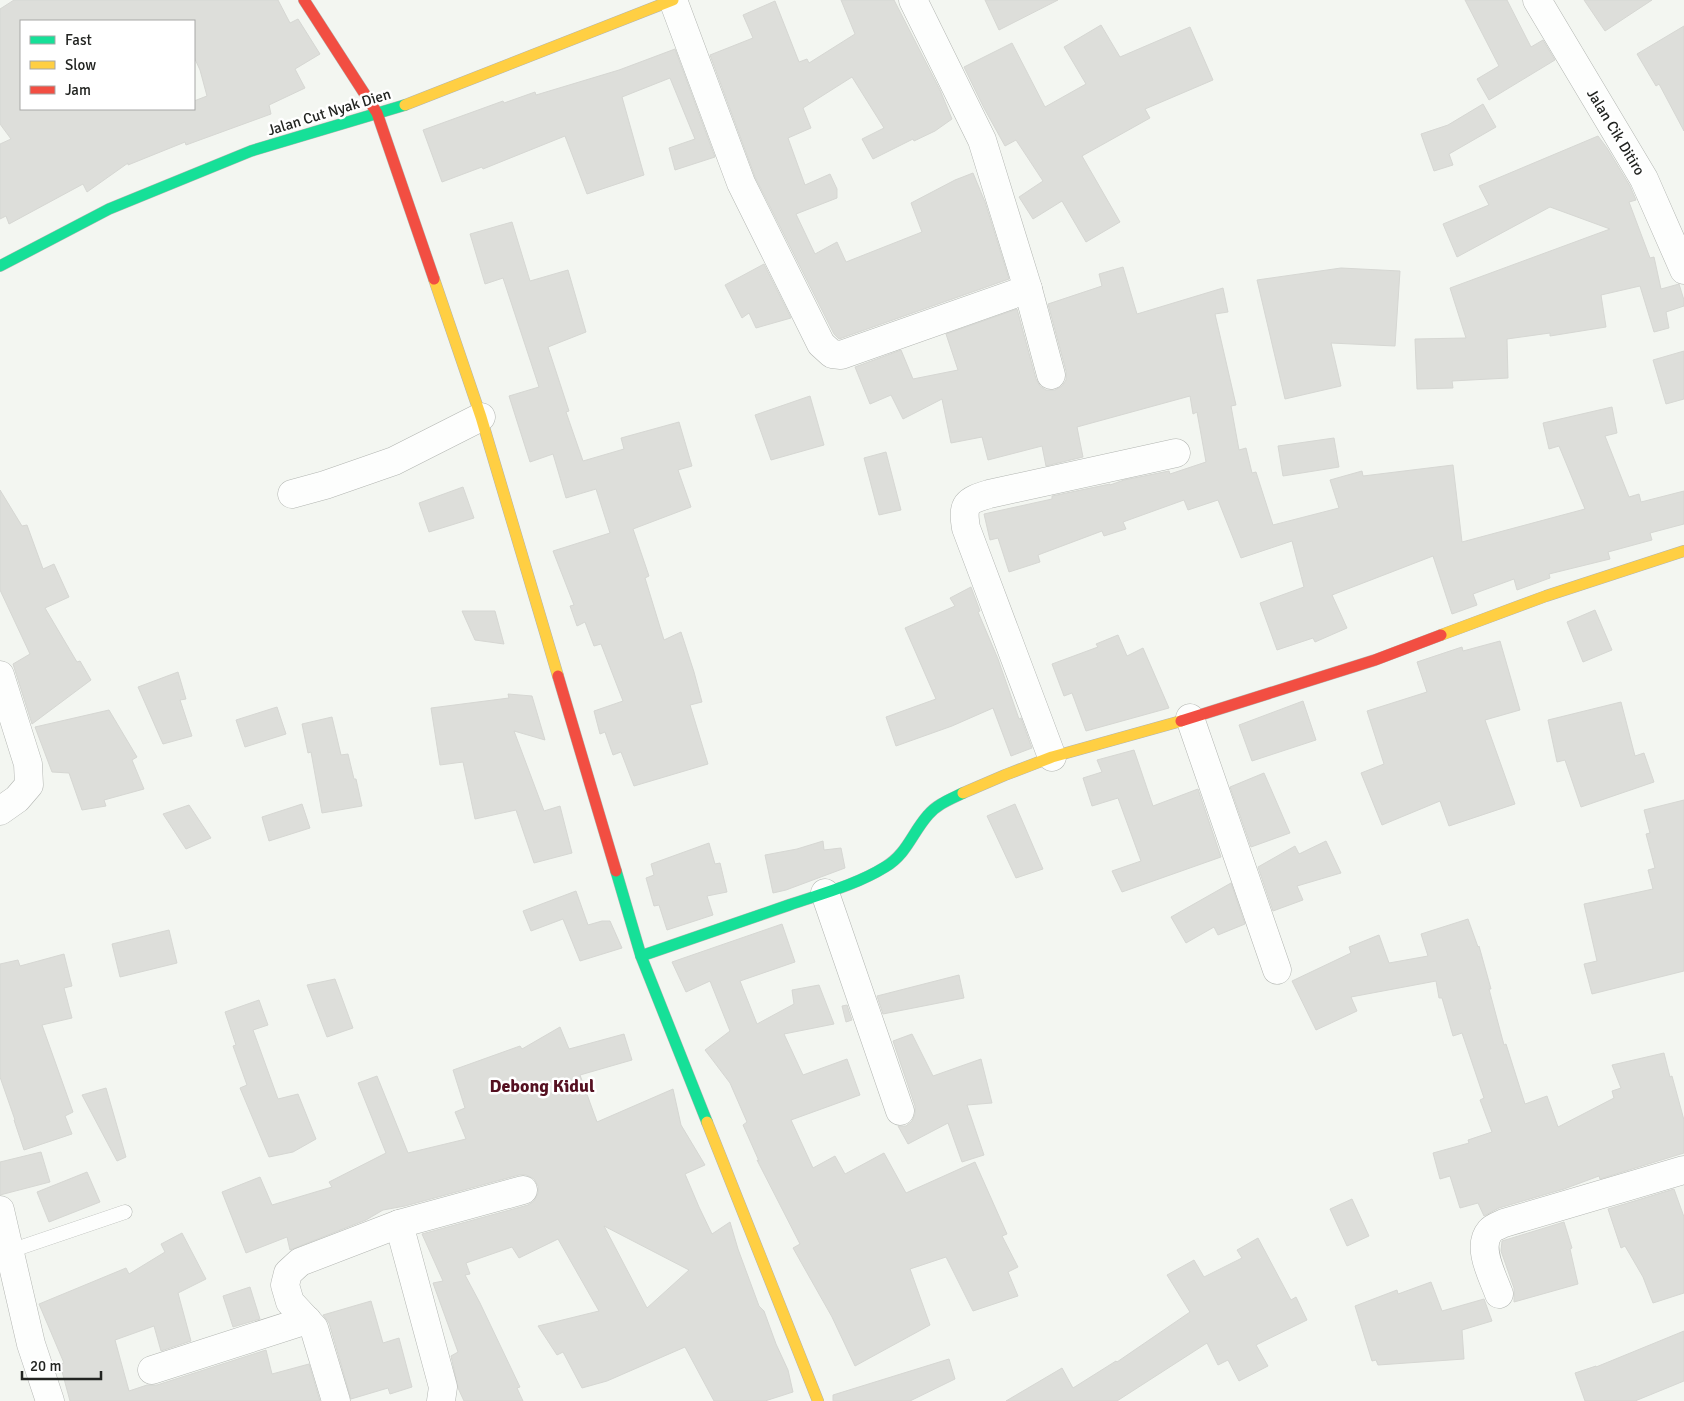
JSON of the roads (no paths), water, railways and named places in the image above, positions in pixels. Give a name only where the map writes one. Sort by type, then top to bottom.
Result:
[{"type":"street","points":[[304,0],[324,28],[356,83],[377,113],[481,417],[641,956],[818,1401]]},
{"type":"street","points":[[673,0],[741,183],[821,344],[832,354],[841,355],[1028,289]]},
{"type":"street","name":"Jalan Cut Nyak Dien","points":[[0,266],[101,213],[251,151],[402,106],[673,0]]},
{"type":"street","points":[[913,0],[982,140],[1028,289],[1050,375]]},
{"type":"street","name":"Jalan Cik Ditiro","points":[[1537,0],[1644,179],[1684,270]]},
{"type":"street","points":[[292,494],[325,485],[394,461],[481,417]]},
{"type":"street","points":[[1052,757],[966,528],[964,510],[972,501],[989,494],[1176,453]]},
{"type":"street","points":[[641,956],[872,875],[904,852],[929,813],[944,802],[1005,775],[1052,757],[1190,718],[1375,660],[1546,596],[1684,551]]},
{"type":"street","points":[[0,675],[28,764],[29,785],[17,799],[0,811]]},
{"type":"street","points":[[1190,718],[1277,970]]},
{"type":"street","points":[[825,893],[900,1111]]},
{"type":"street","points":[[1499,1294],[1486,1255],[1485,1240],[1491,1229],[1504,1223],[1684,1170]]},
{"type":"street","points":[[336,1401],[314,1328],[290,1302],[285,1286],[288,1273],[300,1262],[399,1224],[523,1190]]},
{"type":"street","points":[[0,1210],[31,1344],[50,1401]]},
{"type":"street","points":[[399,1224],[443,1387],[442,1401]]},
{"type":"street","points":[[152,1370],[307,1320]]},
{"type":"lane","points":[[10,1251],[125,1212]]},
{"type":"district","name":"Debong Kidul","points":[[542,1086]]}]
